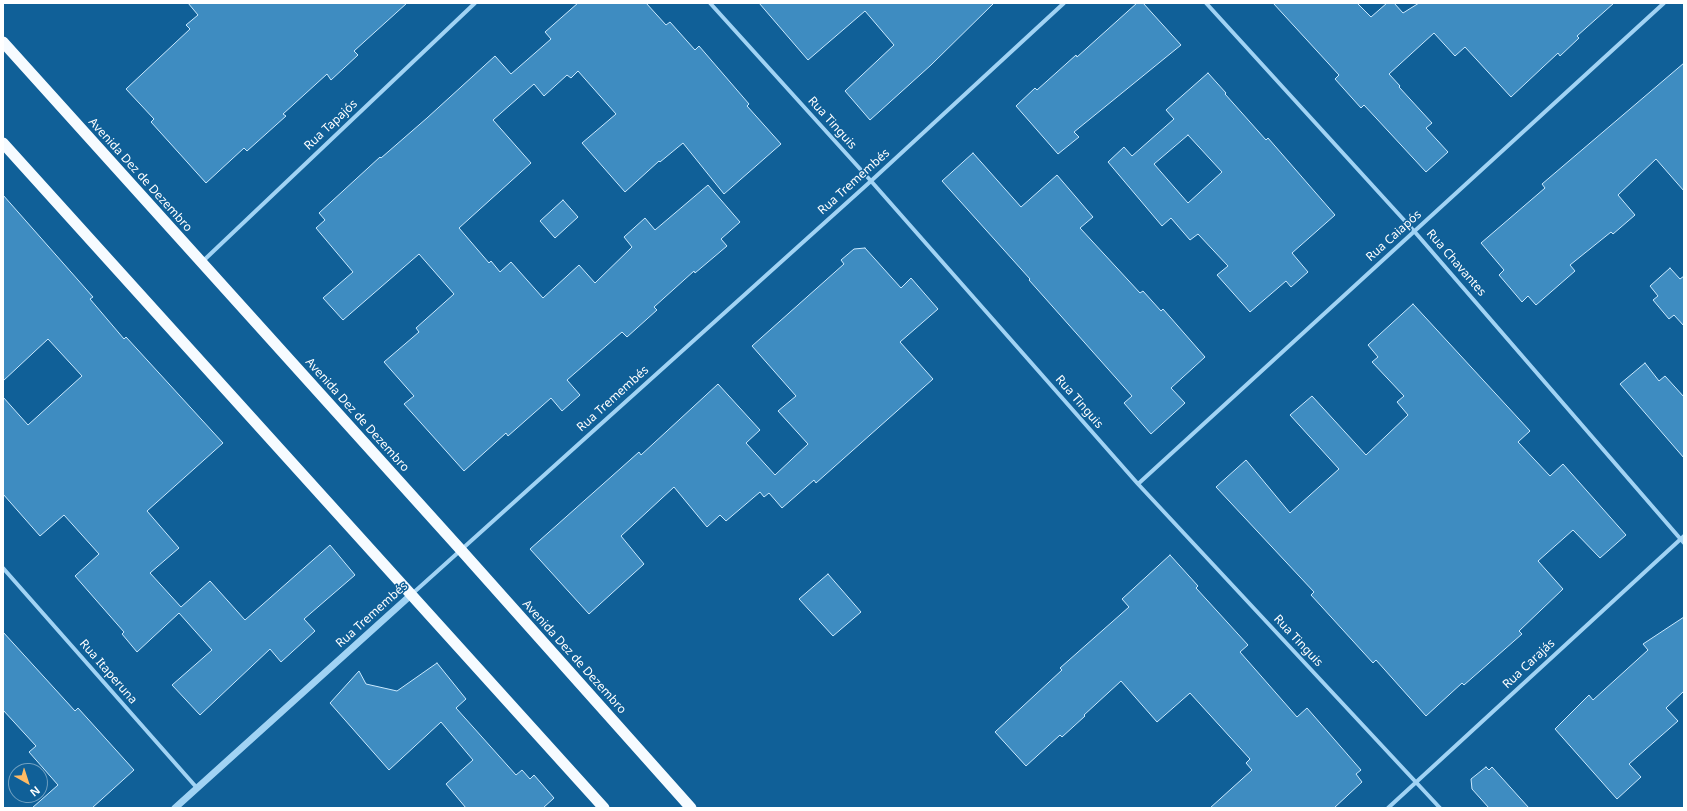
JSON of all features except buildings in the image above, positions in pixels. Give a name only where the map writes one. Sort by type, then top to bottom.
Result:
[{"type":"highway","name":"Avenida Dez de Dezembro","points":[[3,42],[461,550],[691,808]]},
{"type":"highway","points":[[3,143],[604,808]]},
{"type":"street","name":"Rua Tapajós","points":[[202,262],[475,3]]},
{"type":"street","name":"Rua Tinguis","points":[[710,3],[872,182],[1138,484],[1440,808]]},
{"type":"street","name":"Rua Tremembés","points":[[175,808],[872,182],[1064,3]]},
{"type":"street","name":"Rua Chavantes","points":[[1206,3],[1414,231],[1682,537],[1684,543]]},
{"type":"street","name":"Rua Caiapós","points":[[1138,484],[1664,3]]},
{"type":"street","name":"Rua Carajás","points":[[1388,808],[1682,537]]},
{"type":"street","name":"Rua Itaperuna","points":[[3,568],[197,788]]}]
